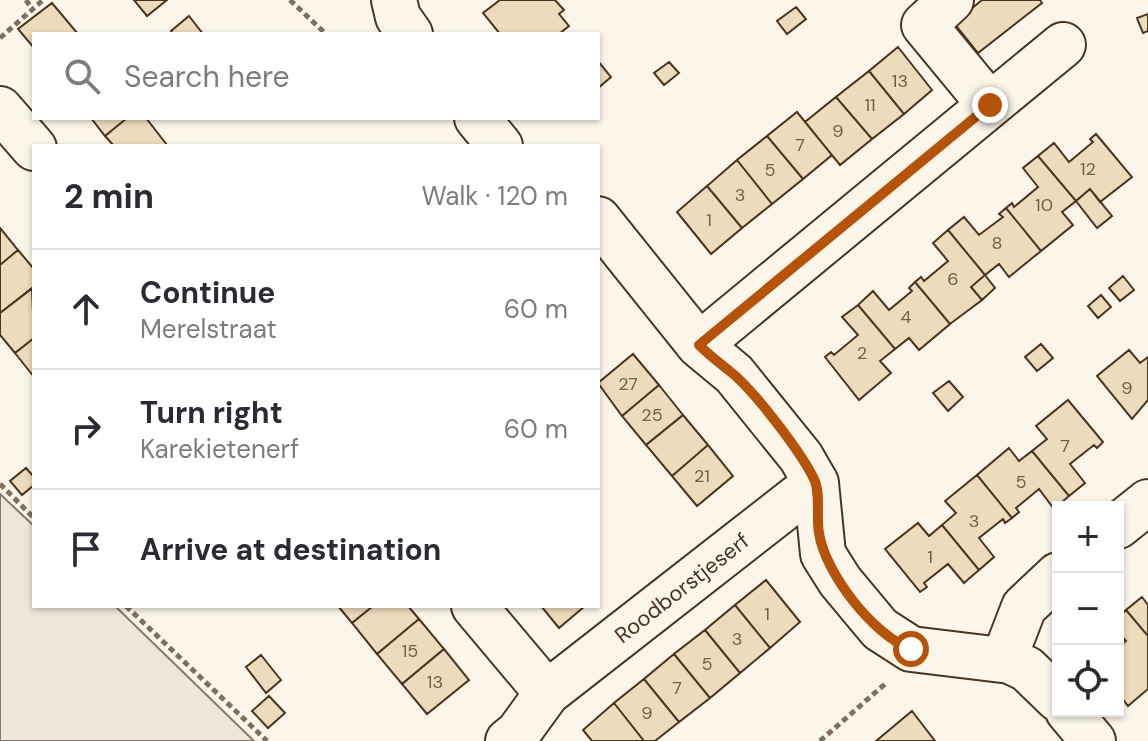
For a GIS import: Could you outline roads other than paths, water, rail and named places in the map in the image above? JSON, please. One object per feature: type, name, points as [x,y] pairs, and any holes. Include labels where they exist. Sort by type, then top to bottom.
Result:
[{"type":"street","points":[[394,0],[398,17],[409,32]]},
{"type":"street","points":[[951,0],[924,25],[990,105]]},
{"type":"street","points":[[699,345],[1063,45]]},
{"type":"street","points":[[0,109],[32,146]]},
{"type":"street","points":[[479,120],[498,144]]},
{"type":"street","points":[[600,221],[699,345],[734,374],[801,457],[816,483],[819,531],[827,562],[880,629],[911,649],[1004,659],[1027,669],[1052,693]]},
{"type":"street","name":"Roodborstjeserf","points":[[517,738],[547,693],[816,483]]},
{"type":"street","points":[[1124,521],[1148,502]]},
{"type":"street","points":[[1004,659],[1024,607],[1052,581]]},
{"type":"street","points":[[476,608],[547,693]]},
{"type":"street","points":[[1073,717],[1093,741]]}]
